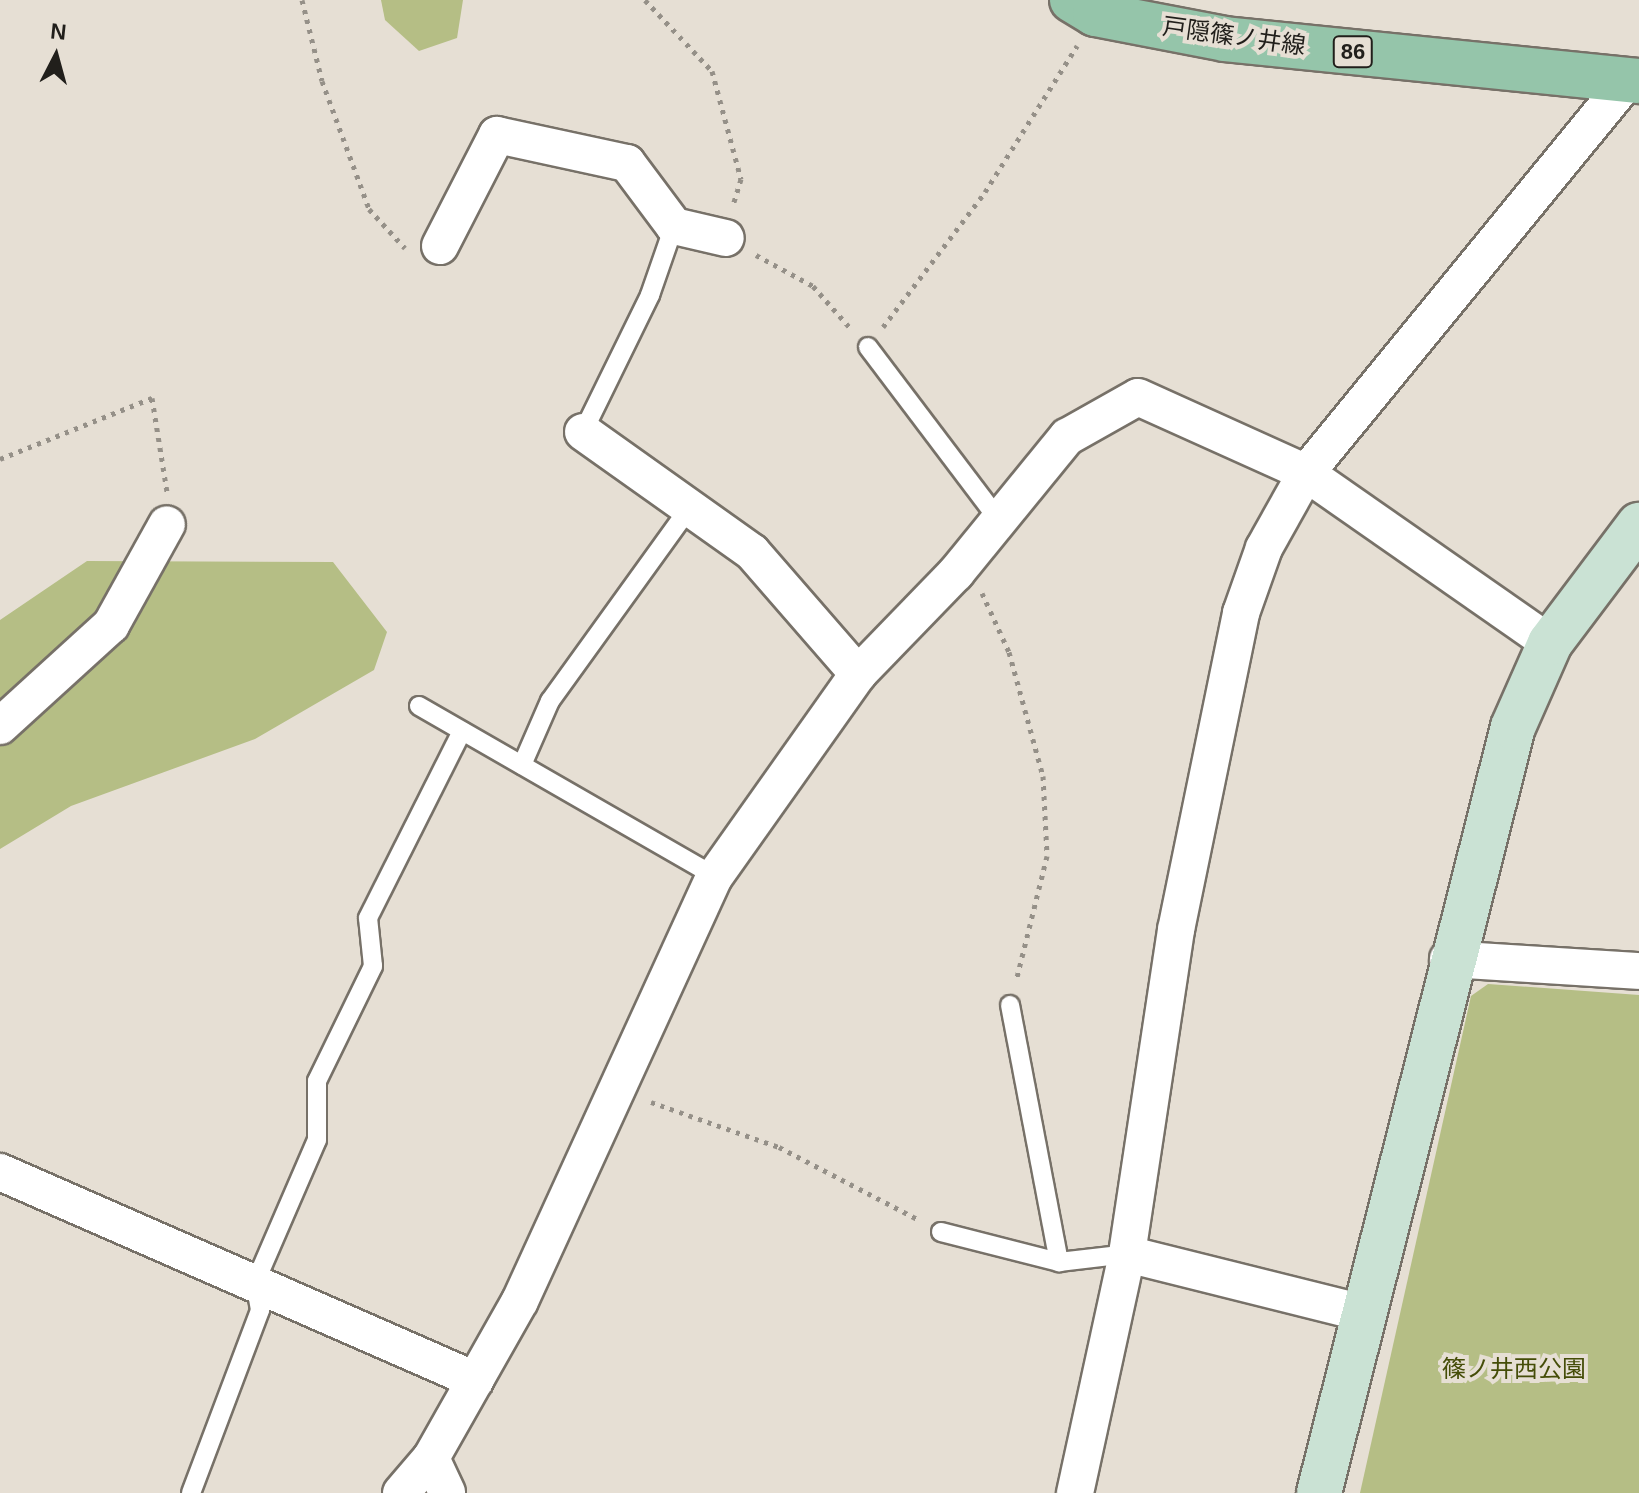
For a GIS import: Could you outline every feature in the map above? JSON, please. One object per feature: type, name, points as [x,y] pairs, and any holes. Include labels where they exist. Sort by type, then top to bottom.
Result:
[{"type":"main road","name":"戸隠篠ノ井線","points":[[1084,7],[1225,39],[1633,81]]},
{"type":"street","points":[[1075,1493],[1127,1254],[1176,930],[1241,613],[1264,548],[1306,473],[1633,81]]},
{"type":"street","points":[[440,246],[497,135],[627,163],[674,226],[726,238]]},
{"type":"street","points":[[401,1493],[431,1458],[475,1380],[619,1091],[715,876],[858,674],[966,560],[1067,437],[1138,397],[1306,473],[1550,643]]},
{"type":"street","points":[[583,432],[752,552],[858,674]]},
{"type":"street","points":[[0,726],[111,625],[167,524]]},
{"type":"street","points":[[1319,1493],[1360,1312],[1448,959],[1479,873],[1513,727],[1550,643],[1639,525]]},
{"type":"street","points":[[1448,959],[1639,971]]},
{"type":"street","points":[[0,1172],[475,1380]]},
{"type":"street","points":[[1127,1254],[1360,1312]]},
{"type":"street","points":[[431,1458],[447,1493]]},
{"type":"lane","points":[[583,432],[650,295],[674,226]]},
{"type":"lane","points":[[868,347],[999,520]]},
{"type":"lane","points":[[522,765],[550,701],[689,508]]},
{"type":"lane","points":[[419,706],[715,876]]},
{"type":"lane","points":[[191,1493],[260,1310],[255,1283],[317,1140],[317,1081],[373,966],[368,918],[462,731]]},
{"type":"lane","points":[[1010,1005],[1059,1262]]},
{"type":"lane","points":[[941,1232],[1059,1262],[1127,1254]]},
{"type":"path","points":[[302,0],[322,81],[369,209],[416,261],[440,246]]},
{"type":"path","points":[[645,0],[712,71],[741,179],[726,238],[813,286],[868,347],[985,192],[1084,7]]},
{"type":"path","points":[[0,459],[152,398],[168,475],[167,524]]},
{"type":"path","points":[[966,560],[1009,652],[1043,776],[1047,856],[1010,1005]]},
{"type":"path","points":[[619,1091],[779,1147],[941,1232]]},
{"type":"green space","points":[[381,0],[463,0],[457,38],[419,51],[385,20]]},
{"type":"green space","points":[[87,561],[333,562],[387,632],[374,670],[255,739],[71,806],[0,849],[0,620]]},
{"type":"green space","name":"篠ノ井西公園","points":[[1488,984],[1639,995],[1639,1493],[1360,1493],[1471,996]]}]
